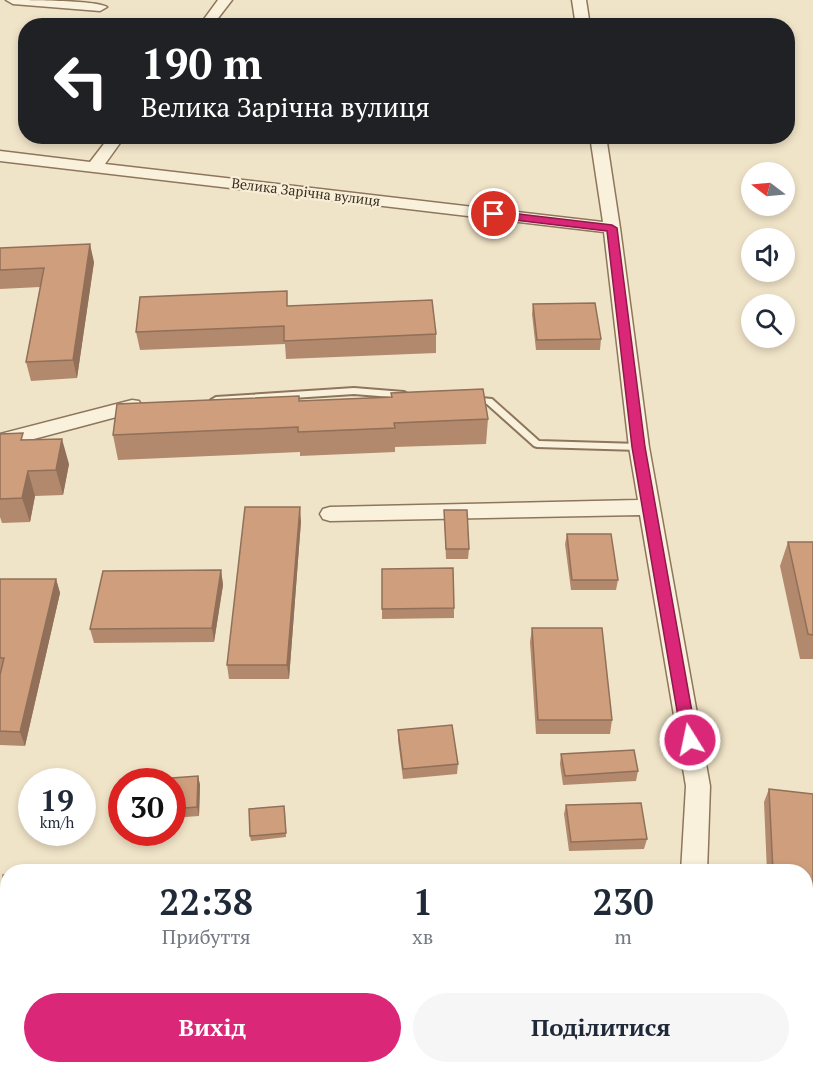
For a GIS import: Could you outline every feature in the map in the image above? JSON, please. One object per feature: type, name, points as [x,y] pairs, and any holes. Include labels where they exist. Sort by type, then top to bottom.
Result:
[{"type":"street","points":[[13,0],[100,7]]},
{"type":"street","points":[[211,18],[225,0]]},
{"type":"street","points":[[579,0],[582,18]]},
{"type":"street","points":[[94,167],[112,144]]},
{"type":"street","points":[[598,144],[612,228],[639,447],[698,786],[694,864]]},
{"type":"street","name":"Велика Зарічна вулиця","points":[[0,156],[612,228]]},
{"type":"street","points":[[0,441],[138,406]]},
{"type":"street","points":[[330,514],[650,507]]},
{"type":"lane","points":[[202,401],[354,391],[410,395]]},
{"type":"lane","points":[[456,399],[489,402],[537,444],[639,447]]},
{"type":"building","points":[[90,244],[73,360],[26,362],[44,268],[0,270],[0,248]]},
{"type":"building","points":[[287,291],[287,306],[432,300],[436,334],[284,341],[284,326],[136,332],[140,297]]},
{"type":"building","points":[[595,303],[601,339],[537,340],[533,304]]},
{"type":"building","points":[[483,389],[488,419],[394,423],[395,428],[298,432],[298,427],[113,435],[117,404],[299,396],[299,401],[392,397],[391,393]]},
{"type":"building","points":[[23,433],[21,440],[62,439],[56,470],[28,471],[22,498],[0,499],[0,434]]},
{"type":"building","points":[[245,507],[300,507],[287,665],[227,665]]},
{"type":"building","points":[[444,510],[467,510],[469,549],[446,549]]},
{"type":"building","points":[[567,534],[611,534],[618,580],[572,580]]},
{"type":"building","points":[[788,542],[813,542],[813,635],[808,634]]},
{"type":"building","points":[[453,568],[454,608],[382,609],[382,569]]},
{"type":"building","points":[[221,570],[212,628],[90,629],[103,571]]},
{"type":"building","points":[[0,579],[56,579],[20,732],[0,731],[0,675],[4,658],[0,658]]},
{"type":"building","points":[[532,628],[602,628],[612,720],[538,720]]},
{"type":"building","points":[[452,725],[458,764],[403,769],[398,730]]},
{"type":"building","points":[[634,750],[638,771],[565,776],[561,754]]},
{"type":"building","points":[[198,776],[197,807],[186,808],[186,777]]},
{"type":"building","points":[[769,789],[813,794],[813,864],[773,864]]},
{"type":"building","points":[[641,803],[647,839],[571,842],[566,805]]},
{"type":"building","points":[[284,806],[286,833],[250,836],[249,809]]},
{"type":"route","points":[[494,214],[612,228],[639,447],[690,740]]}]
